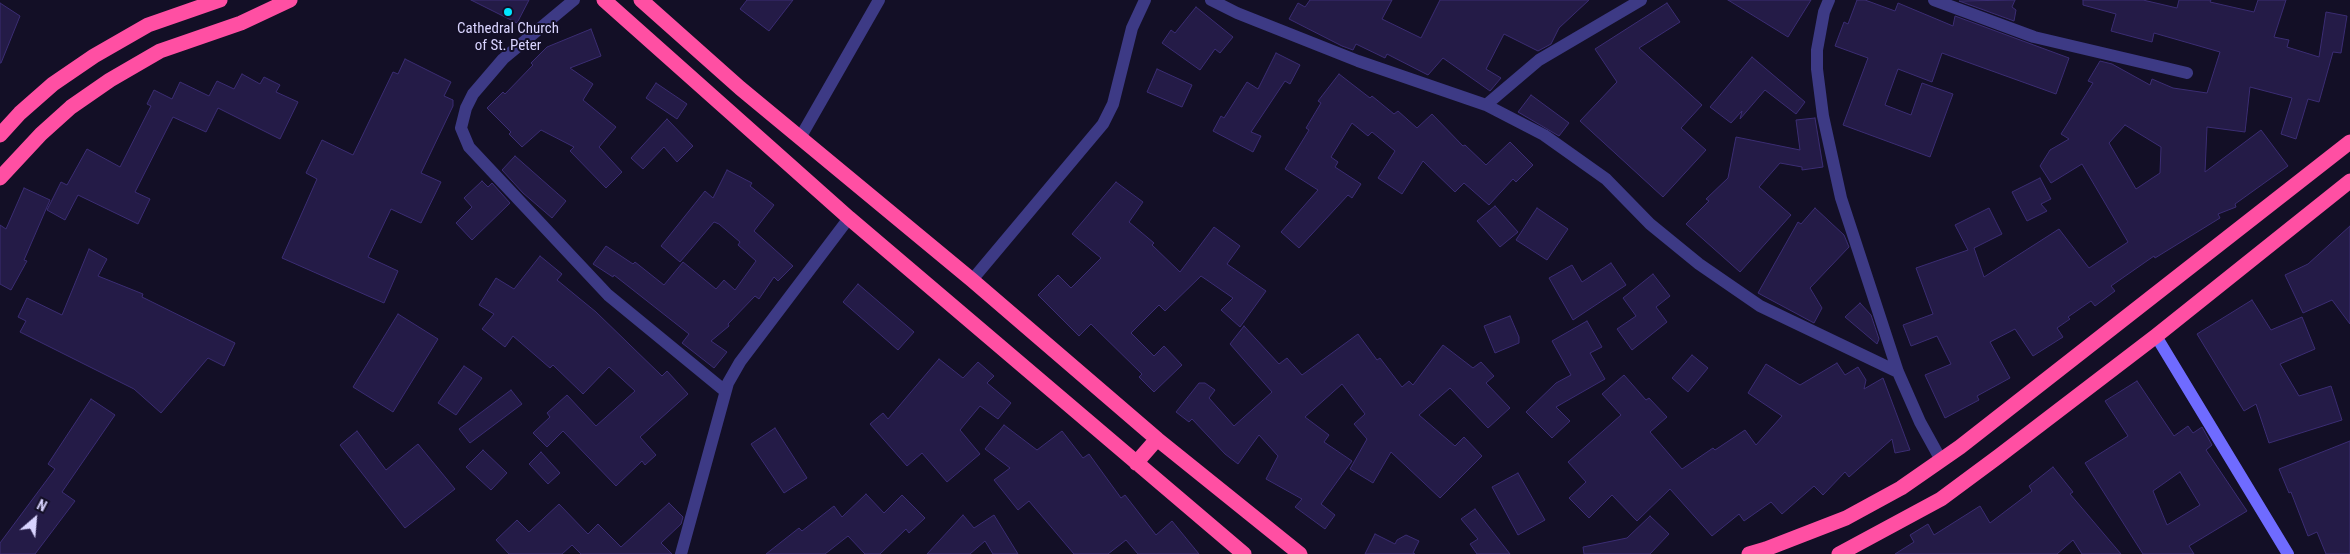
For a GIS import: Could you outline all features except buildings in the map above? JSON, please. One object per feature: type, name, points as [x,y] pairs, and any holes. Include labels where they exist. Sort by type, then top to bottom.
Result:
[{"type":"highway","points":[[0,135],[20,113],[54,84],[94,56],[148,25],[220,0]]},
{"type":"highway","points":[[0,178],[53,123],[71,107],[110,80],[160,51],[242,23],[290,0]]},
{"type":"highway","points":[[604,0],[849,218],[1244,554]]},
{"type":"highway","points":[[641,0],[740,88],[972,280],[1157,439],[1300,554]]},
{"type":"highway","points":[[1748,554],[1766,549],[1846,518],[1901,488],[1941,460],[2350,142]]},
{"type":"highway","points":[[1839,554],[1941,499],[2156,336],[2350,181]]},
{"type":"highway","points":[[1136,463],[1157,439]]},
{"type":"street","points":[[574,0],[502,59],[473,94],[466,108],[461,128],[469,147],[608,295],[725,391]]},
{"type":"street","points":[[800,138],[879,0]]},
{"type":"street","points":[[972,280],[1103,124],[1113,104],[1132,28],[1145,0]]},
{"type":"street","points":[[1211,0],[1238,13],[1358,61],[1486,105],[1544,135],[1606,179],[1650,224],[1692,258],[1760,306],[1898,372]]},
{"type":"street","points":[[1486,105],[1539,60],[1641,0]]},
{"type":"street","points":[[1830,0],[1824,12],[1817,50],[1817,69],[1823,116],[1841,198],[1898,372],[1920,422],[1941,460]]},
{"type":"street","points":[[1934,0],[2034,37],[2188,73]]},
{"type":"street","points":[[681,554],[725,391],[740,362],[849,218]]},
{"type":"street","points":[[2156,336],[2288,554]]},
{"type":"place","name":"Cathedral Church of St. Peter","points":[[508,12]]}]
